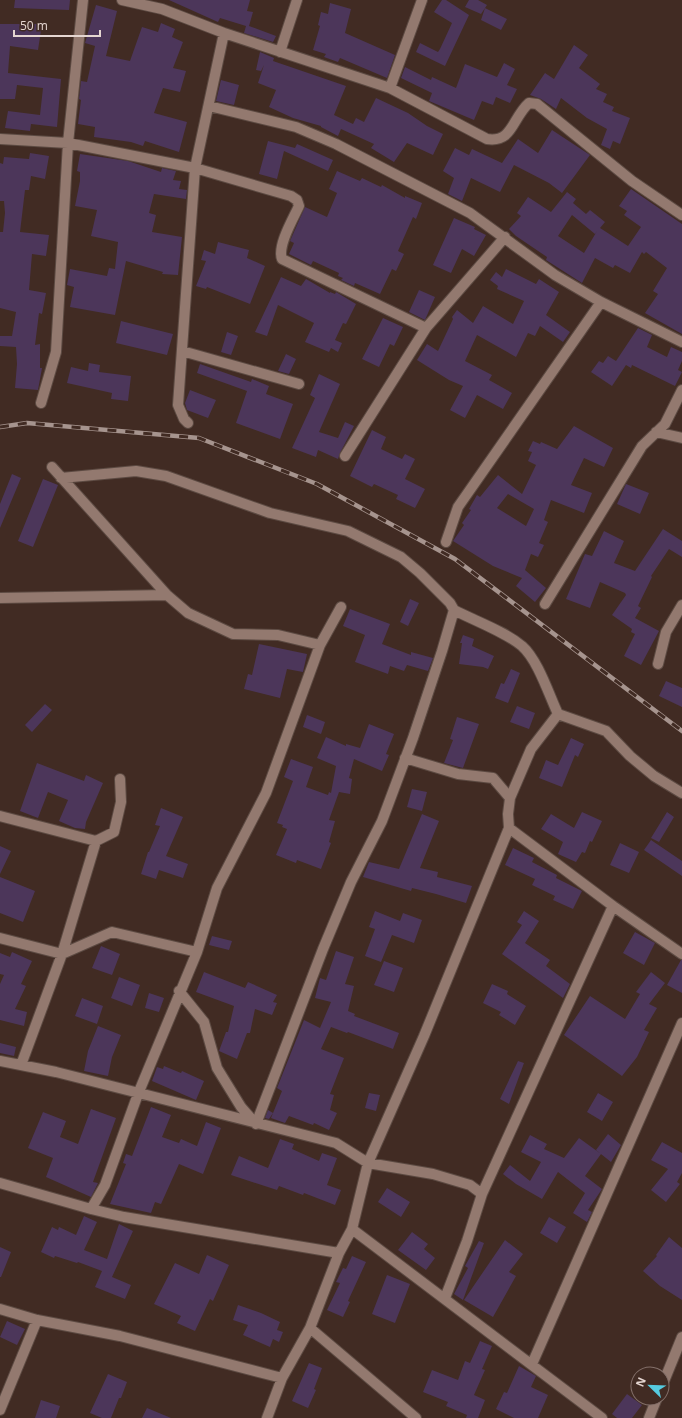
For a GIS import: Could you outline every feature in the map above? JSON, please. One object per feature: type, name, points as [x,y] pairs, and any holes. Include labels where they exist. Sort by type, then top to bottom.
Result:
[{"type":"street","points":[[41,403],[56,352],[68,143],[83,0]]},
{"type":"street","points":[[122,0],[164,5],[224,34],[390,88],[486,139],[496,141],[506,137],[522,109],[529,103],[537,104],[632,181],[682,215]]},
{"type":"street","points":[[280,52],[297,0]]},
{"type":"street","points":[[390,88],[422,0]]},
{"type":"street","points":[[188,423],[184,419],[178,405],[195,168],[224,34]]},
{"type":"street","points":[[208,106],[296,127],[336,144],[470,212],[555,275],[601,302],[682,342]]},
{"type":"street","points":[[0,139],[68,143],[195,168],[291,196],[297,200],[299,206],[282,246],[280,254],[282,259],[426,328]]},
{"type":"street","points":[[345,456],[426,328],[505,237]]},
{"type":"street","points":[[446,542],[458,507],[601,302]]},
{"type":"street","points":[[182,351],[299,384]]},
{"type":"street","points":[[545,604],[642,446],[665,424],[682,390]]},
{"type":"street","points":[[665,424],[671,436]]},
{"type":"street","points":[[656,432],[682,438]]},
{"type":"street","points":[[52,467],[167,595],[188,613],[233,634],[278,636],[320,645]]},
{"type":"street","points":[[61,478],[136,471],[166,476],[270,512],[348,531],[401,557],[440,593],[450,603],[454,610],[512,639],[523,647],[533,662],[558,714],[606,731],[630,756],[654,776],[682,793]]},
{"type":"street","points":[[0,598],[167,595]]},
{"type":"street","points":[[658,664],[666,632],[682,605]]},
{"type":"street","points":[[91,1209],[105,1185],[138,1094],[179,991],[197,952],[217,888],[266,793],[320,645],[341,607]]},
{"type":"street","points":[[256,1124],[323,949],[351,882],[382,821],[442,651],[454,610]]},
{"type":"street","points":[[267,1418],[282,1378],[310,1328],[339,1253],[352,1229],[368,1163],[424,1036],[509,828],[508,814],[510,798],[531,749],[558,714]]},
{"type":"street","points":[[405,758],[458,774],[493,778],[510,798]]},
{"type":"street","points":[[0,816],[96,841],[114,832],[121,802],[120,779]]},
{"type":"street","points":[[509,828],[613,906],[682,954]]},
{"type":"street","points":[[22,1065],[62,954],[96,841]]},
{"type":"street","points":[[445,1298],[467,1240],[482,1194],[613,906]]},
{"type":"street","points":[[0,938],[62,954],[112,932],[197,952]]},
{"type":"street","points":[[179,991],[204,1022],[217,1068],[241,1107],[256,1124]]},
{"type":"street","points":[[532,1364],[682,1023]]},
{"type":"street","points":[[0,1061],[22,1065],[336,1143],[368,1163],[433,1174],[470,1185],[482,1194]]},
{"type":"street","points":[[0,1183],[124,1217],[339,1253]]},
{"type":"street","points":[[352,1229],[602,1418]]},
{"type":"street","points":[[0,1309],[37,1320],[120,1336],[282,1378]]},
{"type":"street","points":[[0,1410],[37,1320]]},
{"type":"street","points":[[310,1328],[416,1418]]},
{"type":"street","points":[[670,1366],[682,1337]]},
{"type":"street","points":[[649,1418],[654,1406]]},
{"type":"building","points":[[15,0],[70,0],[69,10],[14,8]]},
{"type":"building","points":[[169,0],[250,0],[247,11],[253,12],[249,26],[276,36],[273,42],[244,33],[246,26],[220,18],[218,22]]},
{"type":"building","points":[[442,0],[446,0],[469,15],[445,66],[416,52],[420,43],[438,52],[440,49],[452,23],[434,12]]},
{"type":"building","points":[[469,0],[478,0],[487,5],[481,14],[465,7]]},
{"type":"building","points":[[330,3],[351,9],[345,33],[395,55],[387,78],[340,58],[338,62],[324,57],[326,54],[313,50],[320,26],[318,25],[321,12],[328,14]]},
{"type":"building","points":[[96,5],[117,11],[106,56],[130,61],[142,27],[158,32],[161,23],[175,29],[172,37],[183,42],[173,68],[186,71],[180,92],[163,88],[154,113],[187,122],[179,152],[145,141],[143,146],[131,142],[94,137],[95,127],[78,124],[81,100],[79,99],[81,81],[87,82],[95,46],[85,43]]},
{"type":"building","points":[[485,8],[507,19],[501,30],[481,20]]},
{"type":"building","points":[[0,24],[42,24],[38,50],[10,46],[8,73],[61,79],[57,127],[31,124],[30,131],[5,128],[8,111],[40,115],[43,88],[17,85],[15,99],[0,99]]},
{"type":"building","points":[[574,45],[588,55],[579,68],[600,84],[596,89],[607,94],[603,102],[614,107],[612,111],[630,118],[620,144],[613,141],[610,149],[601,145],[607,129],[587,118],[561,98],[556,109],[541,99],[530,95],[545,73],[554,79]]},
{"type":"building","points":[[260,52],[274,58],[273,61],[346,86],[334,115],[353,124],[356,118],[364,122],[376,98],[408,113],[427,126],[443,134],[433,155],[407,143],[394,162],[371,148],[374,144],[341,129],[338,136],[321,126],[293,118],[269,107],[276,90],[258,83],[264,65],[261,71],[256,70]]},
{"type":"building","points":[[504,63],[515,69],[507,85],[517,89],[510,103],[496,97],[493,105],[482,101],[474,120],[429,101],[432,93],[401,78],[405,67],[431,80],[432,77],[456,88],[465,64],[497,77]]},
{"type":"building","points":[[221,80],[239,85],[234,105],[216,101]]},
{"type":"building","points":[[552,130],[590,155],[562,193],[549,183],[514,165],[500,192],[471,178],[462,201],[448,194],[454,178],[443,171],[455,148],[469,155],[472,149],[502,163],[518,139],[538,153]]},
{"type":"building","points":[[268,141],[295,148],[297,144],[333,160],[328,171],[284,151],[277,179],[259,174]]},
{"type":"building","points":[[30,153],[49,156],[45,179],[31,176],[29,190],[25,190],[20,232],[49,235],[46,256],[32,254],[29,290],[46,293],[42,314],[39,313],[35,345],[40,344],[40,368],[42,368],[38,390],[15,388],[17,364],[16,347],[0,346],[0,336],[12,336],[16,312],[0,308],[0,232],[3,232],[5,213],[4,201],[0,201],[0,163],[3,164],[4,157],[29,159]]},
{"type":"building","points":[[80,154],[128,161],[161,172],[162,168],[176,171],[173,180],[181,181],[179,189],[187,190],[186,199],[154,194],[149,213],[156,215],[152,232],[182,237],[178,275],[162,274],[163,272],[126,261],[115,315],[70,307],[74,287],[67,285],[70,269],[107,276],[109,268],[115,269],[118,242],[91,236],[97,210],[75,206],[80,181],[80,172],[77,171]]},
{"type":"building","points":[[337,171],[360,181],[362,178],[381,187],[382,185],[405,198],[405,196],[422,203],[416,219],[413,217],[398,251],[404,254],[396,271],[392,269],[380,294],[355,283],[354,286],[341,280],[343,278],[338,276],[339,273],[313,261],[311,265],[289,254],[294,243],[290,241],[305,207],[327,217],[337,193],[329,189]]},
{"type":"building","points":[[631,189],[682,224],[682,334],[645,313],[658,294],[653,291],[667,268],[646,252],[644,254],[642,252],[630,273],[615,265],[613,268],[595,258],[582,283],[546,260],[547,257],[516,236],[509,229],[521,216],[517,213],[528,197],[551,212],[567,192],[576,199],[573,203],[586,214],[590,210],[605,222],[600,228],[628,246],[641,227],[624,215],[627,211],[619,206]],"holes":[[[572,215],[595,234],[597,231],[584,253],[558,236]]]},
{"type":"building","points":[[454,218],[475,227],[474,229],[486,235],[474,256],[462,249],[451,273],[433,265]]},
{"type":"building","points":[[218,242],[249,250],[247,258],[265,266],[250,304],[207,287],[206,289],[196,286],[206,261],[201,260],[204,250],[215,254]]},
{"type":"building","points":[[506,269],[536,284],[539,279],[559,292],[546,315],[570,332],[563,342],[540,326],[535,336],[528,333],[516,357],[477,335],[465,361],[492,375],[489,380],[512,393],[503,409],[477,395],[465,418],[450,410],[463,386],[449,380],[417,360],[427,344],[438,351],[453,319],[452,317],[457,310],[473,323],[483,306],[513,324],[524,301],[497,289],[498,286],[490,280],[496,272],[502,277]]},
{"type":"building","points":[[281,277],[301,286],[306,279],[330,293],[335,294],[336,292],[356,304],[346,324],[343,323],[335,340],[342,343],[338,352],[331,348],[329,352],[305,342],[314,323],[278,305],[267,336],[255,332]]},
{"type":"building","points":[[419,290],[435,297],[425,320],[409,312]]},
{"type":"building","points":[[383,318],[403,327],[394,346],[390,344],[379,367],[362,359]]},
{"type":"building","points":[[121,321],[173,334],[167,355],[116,343]]},
{"type":"building","points":[[638,328],[652,335],[647,347],[667,357],[671,347],[682,352],[682,361],[678,370],[682,372],[675,386],[632,365],[631,368],[626,365],[612,386],[591,372],[599,361],[603,363],[608,356],[616,361]]},
{"type":"building","points":[[227,332],[238,336],[231,355],[221,352]]},
{"type":"building","points":[[286,354],[296,359],[289,374],[278,371]]},
{"type":"building","points":[[89,363],[100,365],[99,372],[131,376],[128,401],[111,399],[112,393],[67,383],[71,367],[88,371]]},
{"type":"building","points":[[200,364],[251,382],[252,379],[269,386],[266,394],[293,404],[280,439],[236,423],[247,391],[197,373]]},
{"type":"building","points":[[319,374],[340,384],[319,432],[338,438],[345,422],[354,426],[338,459],[318,450],[316,457],[292,448],[315,398],[310,395]]},
{"type":"building","points":[[190,390],[216,400],[208,418],[187,410],[185,403]]},
{"type":"building","points":[[574,426],[613,448],[604,467],[584,458],[571,485],[592,493],[584,513],[551,500],[544,520],[548,522],[539,543],[544,545],[538,557],[531,554],[525,570],[546,588],[535,602],[516,586],[522,578],[493,566],[453,541],[464,525],[462,523],[471,510],[469,509],[477,495],[480,497],[498,475],[522,494],[536,465],[528,461],[532,452],[528,451],[533,441],[540,444],[541,442],[557,449]],"holes":[[[508,494],[534,509],[526,526],[497,508]]]},
{"type":"building","points":[[372,430],[386,437],[381,449],[402,459],[405,454],[415,459],[405,479],[425,489],[415,508],[396,499],[398,495],[374,484],[372,487],[350,476]]},
{"type":"building","points":[[12,474],[21,478],[0,528],[0,504]]},
{"type":"building","points":[[43,479],[58,485],[33,547],[18,541]]},
{"type":"building","points":[[626,484],[649,493],[640,514],[617,504]]},
{"type":"building","points":[[663,529],[682,541],[682,557],[669,549],[651,576],[652,577],[638,606],[641,608],[635,618],[659,631],[641,665],[624,656],[635,634],[631,632],[632,629],[612,615],[626,595],[625,593],[600,582],[590,608],[566,599],[585,554],[592,556],[604,531],[624,541],[614,563],[635,571]]},
{"type":"building","points":[[410,599],[419,603],[408,626],[400,622]]},
{"type":"building","points":[[350,609],[390,624],[382,644],[411,655],[411,652],[433,658],[428,671],[407,665],[404,671],[390,666],[388,674],[355,662],[365,635],[343,626]]},
{"type":"building","points":[[463,635],[474,639],[472,646],[494,656],[488,669],[459,664],[462,643],[460,643]]},
{"type":"building","points":[[259,644],[307,654],[303,672],[287,669],[280,698],[244,689],[248,674],[252,675]]},
{"type":"building","points":[[511,669],[520,673],[508,703],[495,698],[501,683],[504,684]]},
{"type":"building","points":[[666,681],[682,688],[682,707],[659,696]]},
{"type":"building","points":[[45,704],[52,710],[32,732],[25,725]]},
{"type":"building","points":[[517,706],[535,713],[529,729],[510,722]]},
{"type":"building","points":[[307,715],[325,722],[321,734],[303,727]]},
{"type":"building","points":[[457,717],[479,724],[463,768],[444,763],[453,740],[450,739]]},
{"type":"building","points":[[369,724],[394,734],[386,754],[389,755],[382,771],[354,759],[349,778],[352,779],[350,794],[339,792],[329,820],[335,821],[329,842],[331,843],[321,869],[297,860],[296,863],[276,855],[287,829],[282,827],[283,825],[277,823],[293,781],[284,777],[291,759],[313,767],[306,787],[328,795],[329,792],[331,793],[336,766],[317,758],[326,737],[346,746],[346,744],[360,748]]},
{"type":"building","points":[[571,738],[584,744],[578,757],[575,755],[562,787],[539,778],[546,760],[558,765]]},
{"type":"building","points":[[37,763],[84,781],[86,775],[103,783],[86,822],[85,829],[75,828],[59,821],[68,800],[48,792],[38,818],[20,811]]},
{"type":"building","points":[[412,789],[427,792],[422,811],[407,807]]},
{"type":"building","points":[[161,808],[183,817],[166,856],[188,864],[183,878],[159,870],[156,879],[141,874],[148,852],[160,826],[155,825]]},
{"type":"building","points":[[582,812],[602,821],[592,842],[590,841],[585,853],[582,852],[576,862],[558,854],[563,842],[541,829],[551,814],[574,828]]},
{"type":"building","points":[[667,812],[674,817],[659,842],[651,838]]},
{"type":"building","points":[[422,814],[439,821],[420,868],[438,872],[437,877],[472,886],[466,903],[412,888],[411,891],[363,877],[369,862],[399,869]]},
{"type":"building","points":[[651,840],[682,861],[682,876],[644,850]]},
{"type":"building","points":[[620,843],[639,852],[629,873],[610,865]]},
{"type":"building","points":[[0,846],[11,851],[0,874]]},
{"type":"building","points":[[513,848],[534,858],[532,862],[557,875],[556,878],[582,891],[573,909],[553,900],[555,896],[532,885],[535,879],[505,865]]},
{"type":"building","points":[[0,877],[35,891],[23,922],[0,913]]},
{"type":"building","points":[[375,911],[400,921],[403,913],[422,920],[414,943],[392,935],[381,962],[365,956],[375,929],[369,927]]},
{"type":"building","points":[[524,911],[539,921],[525,943],[550,960],[546,966],[570,984],[563,998],[502,954],[522,925],[517,922]]},
{"type":"building","points":[[635,932],[655,943],[644,965],[623,953]]},
{"type":"building","points":[[212,936],[232,941],[229,950],[209,945]]},
{"type":"building","points":[[101,946],[120,954],[112,975],[92,968]]},
{"type":"building","points":[[336,951],[354,957],[345,984],[354,986],[348,1011],[355,1014],[354,1016],[399,1033],[393,1049],[331,1027],[321,1049],[344,1058],[330,1094],[334,1095],[330,1110],[337,1113],[329,1130],[314,1123],[313,1125],[289,1116],[285,1123],[271,1118],[282,1091],[277,1088],[304,1020],[320,1028],[331,1002],[315,998],[320,978],[326,980]]},
{"type":"building","points":[[12,952],[32,961],[21,984],[26,986],[15,1009],[27,1012],[24,1026],[0,1020],[0,984],[4,975],[0,974],[0,953],[10,957]]},
{"type":"building","points":[[682,960],[682,993],[667,985]]},
{"type":"building","points":[[384,961],[403,968],[394,992],[374,985]]},
{"type":"building","points":[[204,972],[245,988],[248,982],[277,995],[273,1002],[277,1003],[272,1015],[255,1009],[250,1033],[247,1033],[237,1059],[219,1051],[226,1032],[228,1032],[234,1006],[196,992]]},
{"type":"building","points":[[651,972],[665,983],[649,1004],[657,1008],[644,1030],[649,1032],[637,1057],[622,1076],[564,1035],[590,996],[625,1019],[640,994],[636,992]]},
{"type":"building","points":[[119,977],[140,985],[132,1006],[111,998]]},
{"type":"building","points":[[492,984],[508,991],[507,994],[526,1006],[515,1025],[499,1015],[501,1012],[483,1003]]},
{"type":"building","points":[[149,993],[164,998],[159,1012],[145,1008]]},
{"type":"building","points":[[82,998],[103,1006],[97,1024],[75,1016]]},
{"type":"building","points":[[98,1026],[121,1035],[112,1057],[108,1076],[84,1071],[88,1051]]},
{"type":"building","points":[[0,1043],[16,1047],[14,1056],[0,1053]]},
{"type":"building","points":[[518,1061],[524,1063],[509,1104],[500,1099]]},
{"type":"building","points":[[164,1066],[181,1073],[182,1071],[204,1081],[196,1100],[152,1081],[157,1067],[163,1069]]},
{"type":"building","points":[[369,1093],[380,1095],[376,1111],[365,1108]]},
{"type":"building","points":[[598,1093],[613,1102],[602,1121],[587,1112]]},
{"type":"building","points":[[151,1107],[171,1115],[162,1137],[179,1143],[181,1139],[197,1146],[206,1122],[221,1128],[203,1174],[179,1164],[161,1204],[155,1202],[151,1213],[110,1204],[126,1164],[123,1163],[126,1154],[132,1156]]},
{"type":"building","points":[[91,1109],[116,1118],[93,1182],[98,1183],[91,1197],[46,1177],[53,1158],[28,1148],[43,1112],[66,1121],[60,1137],[78,1144]]},
{"type":"building","points":[[268,1110],[273,1113],[269,1119],[265,1118]]},
{"type":"building","points":[[608,1134],[621,1145],[611,1162],[596,1150]]},
{"type":"building","points":[[530,1135],[547,1144],[544,1149],[564,1158],[579,1138],[601,1154],[585,1176],[602,1189],[588,1210],[592,1212],[587,1222],[573,1213],[585,1193],[558,1172],[542,1199],[516,1184],[503,1174],[510,1165],[530,1181],[541,1162],[521,1152]]},
{"type":"building","points":[[280,1139],[294,1144],[292,1149],[319,1161],[322,1153],[337,1158],[327,1185],[341,1190],[335,1205],[304,1193],[303,1195],[279,1186],[277,1190],[231,1175],[239,1156],[268,1168]]},
{"type":"building","points":[[662,1142],[682,1153],[682,1173],[677,1182],[680,1184],[666,1202],[651,1190],[668,1169],[651,1160]]},
{"type":"building","points":[[387,1188],[410,1202],[401,1217],[378,1202]]},
{"type":"building","points":[[84,1216],[97,1222],[84,1250],[107,1259],[119,1224],[133,1231],[112,1277],[131,1285],[125,1299],[95,1287],[102,1271],[78,1262],[77,1263],[55,1256],[54,1258],[41,1252],[52,1227],[58,1230],[59,1227],[76,1235]]},
{"type":"building","points":[[549,1217],[566,1227],[557,1243],[540,1233]]},
{"type":"building","points":[[412,1232],[428,1244],[424,1249],[435,1258],[426,1270],[398,1250]]},
{"type":"building","points":[[669,1237],[682,1248],[682,1300],[660,1286],[643,1271],[657,1256],[656,1255]]},
{"type":"building","points":[[505,1240],[523,1254],[509,1272],[516,1276],[493,1317],[464,1300]]},
{"type":"building","points":[[479,1241],[484,1243],[463,1300],[454,1294],[468,1268],[465,1266]]},
{"type":"building","points":[[0,1247],[11,1252],[1,1277],[0,1277]]},
{"type":"building","points":[[207,1255],[229,1265],[213,1301],[210,1299],[195,1331],[177,1323],[181,1316],[154,1304],[175,1263],[199,1274]]},
{"type":"building","points":[[352,1256],[366,1262],[348,1301],[350,1302],[343,1317],[327,1310],[340,1283],[336,1282],[343,1268],[346,1269]]},
{"type":"building","points":[[387,1275],[410,1284],[395,1323],[372,1314]]},
{"type":"building","points":[[238,1305],[261,1313],[280,1322],[277,1330],[283,1332],[279,1342],[273,1339],[270,1347],[243,1335],[248,1325],[233,1320]]},
{"type":"building","points":[[7,1321],[25,1329],[17,1345],[0,1337]]},
{"type":"building","points":[[480,1341],[492,1346],[482,1369],[485,1370],[474,1395],[485,1400],[478,1418],[466,1418],[467,1415],[446,1406],[448,1402],[423,1392],[432,1370],[458,1380],[465,1361],[470,1363]]},
{"type":"building","points":[[309,1363],[322,1368],[314,1389],[316,1390],[308,1408],[292,1401]]},
{"type":"building","points":[[519,1366],[536,1376],[531,1387],[548,1395],[538,1418],[514,1418],[496,1409],[504,1392],[507,1393]]},
{"type":"building","points":[[108,1374],[127,1382],[111,1418],[102,1418],[90,1413]]},
{"type":"building","points":[[627,1394],[630,1396],[630,1406],[641,1406],[632,1418],[617,1418],[612,1414]]},
{"type":"building","points":[[41,1400],[60,1406],[56,1418],[35,1418]]},
{"type":"building","points":[[147,1408],[171,1418],[142,1418]]},
{"type":"railway","points":[[0,427],[27,423],[199,438],[317,484],[455,559],[682,731]]}]
